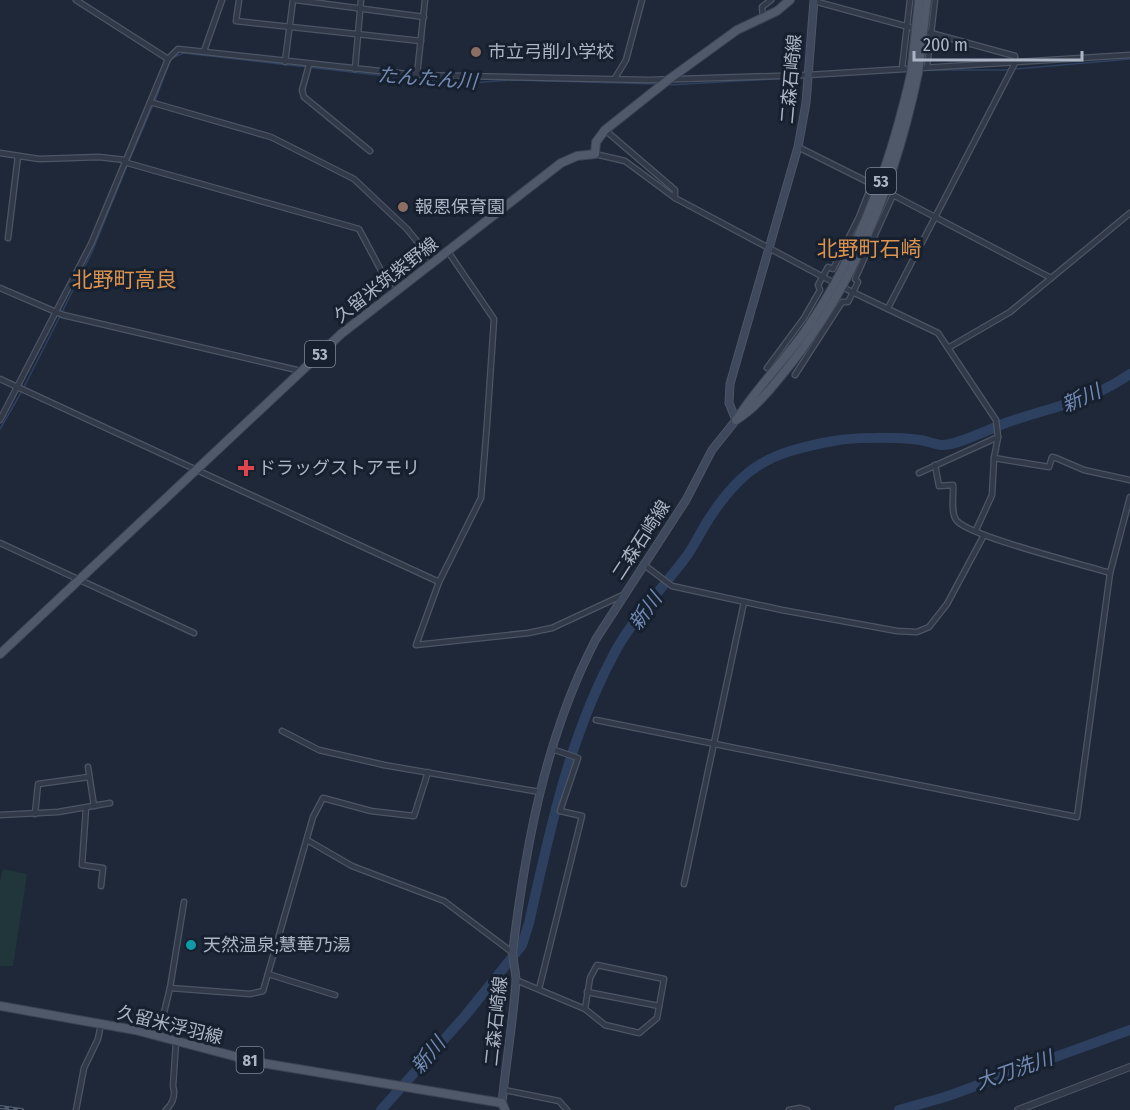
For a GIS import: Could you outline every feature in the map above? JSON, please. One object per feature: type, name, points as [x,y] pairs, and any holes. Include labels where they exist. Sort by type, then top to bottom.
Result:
[{"type":"main road","points":[[595,154],[596,141],[605,130],[659,87],[737,30],[777,11],[790,0]]},
{"type":"main road","name":"53","points":[[914,74],[920,0]]},
{"type":"main road","name":"53","points":[[736,420],[790,353],[838,285],[875,198],[899,123],[914,74],[927,0]]},
{"type":"main road","name":"二森石崎線","points":[[504,1106],[516,980],[513,953],[540,792],[552,749],[590,650],[623,595],[686,500],[712,450],[736,420],[729,403],[730,384],[798,147],[808,75],[814,1]]},
{"type":"main road","name":"久留米筑紫野線","points":[[0,654],[341,334],[561,163],[578,156],[595,154]]},
{"type":"main road","name":"久留米浮羽線","points":[[0,1006],[158,1036],[256,1062],[504,1106]]},
{"type":"street","points":[[76,0],[168,59]]},
{"type":"street","points":[[204,51],[222,0]]},
{"type":"street","points":[[239,0],[236,21],[290,25],[421,41]]},
{"type":"street","points":[[285,62],[295,0],[424,17]]},
{"type":"street","points":[[355,69],[361,0]]},
{"type":"street","points":[[417,75],[425,0]]},
{"type":"street","points":[[615,78],[626,60],[642,0]]},
{"type":"street","points":[[763,17],[762,7],[771,0]]},
{"type":"street","points":[[902,68],[910,0]]},
{"type":"street","points":[[927,67],[935,0]]},
{"type":"street","points":[[814,1],[1015,56],[1015,63],[888,308]]},
{"type":"street","points":[[0,420],[59,314],[91,244],[168,59],[178,49],[417,75],[668,80],[808,75],[1130,55]]},
{"type":"street","points":[[309,65],[302,90],[304,97],[370,151]]},
{"type":"street","points":[[150,102],[271,137],[354,178],[408,229],[433,261]]},
{"type":"street","points":[[605,130],[675,189],[675,198]]},
{"type":"street","points":[[767,368],[804,318],[820,290],[818,285],[828,267],[833,269],[841,255],[872,184],[798,147]]},
{"type":"street","points":[[0,153],[39,159],[99,157],[125,161],[359,229],[393,293]]},
{"type":"street","points":[[595,154],[625,161],[675,198],[838,285],[938,333],[996,420],[998,436],[993,458],[992,495],[976,530]]},
{"type":"street","points":[[8,238],[18,156]]},
{"type":"street","points":[[795,375],[842,302],[848,302],[858,282],[855,279],[893,195],[1051,278]]},
{"type":"street","points":[[948,348],[1010,312],[1130,213]]},
{"type":"street","points":[[447,250],[494,319],[481,498],[439,582],[416,645],[528,633],[552,628],[623,595]]},
{"type":"street","points":[[0,288],[59,314],[301,371]]},
{"type":"street","points":[[0,379],[439,582]]},
{"type":"street","points":[[919,473],[998,436]]},
{"type":"street","points":[[993,458],[1049,467],[1052,458],[1056,458],[1084,470],[1130,480]]},
{"type":"street","points":[[935,465],[939,486],[953,485],[956,519],[984,535],[1110,573]]},
{"type":"street","points":[[596,720],[715,746],[1077,817],[1110,573],[1130,497]]},
{"type":"street","points":[[643,564],[672,586],[897,631],[923,631],[947,604],[984,535]]},
{"type":"street","points":[[0,543],[194,633]]},
{"type":"street","points":[[684,884],[744,602]]},
{"type":"street","points":[[282,731],[320,750],[540,792]]},
{"type":"street","points":[[539,989],[582,816],[560,811],[578,758],[552,749]]},
{"type":"street","points":[[87,767],[94,806]]},
{"type":"street","points":[[170,988],[250,994],[263,991],[313,817],[323,798],[371,812],[414,816],[428,772]]},
{"type":"street","points":[[35,814],[38,784],[89,777]]},
{"type":"street","points":[[0,815],[35,814],[110,803]]},
{"type":"street","points":[[86,808],[82,865],[103,868],[101,886]]},
{"type":"street","points":[[307,840],[352,866],[444,901],[513,953]]},
{"type":"street","points":[[158,1036],[170,988],[184,902]]},
{"type":"street","points":[[516,980],[585,1009],[604,1025],[639,1032],[657,1018],[664,979],[597,965],[590,978],[585,1009]]},
{"type":"street","points":[[268,974],[335,994]]},
{"type":"street","points":[[587,992],[659,1006]]},
{"type":"street","points":[[76,1110],[84,1068],[98,1039],[101,1024]]},
{"type":"street","points":[[166,1110],[172,1103],[175,1093],[173,1086],[176,1042]]},
{"type":"street","points":[[1018,1110],[1130,1067]]},
{"type":"street","points":[[504,1090],[559,1101],[567,1110]]},
{"type":"street","points":[[789,1110],[800,1108],[807,1110]]},
{"type":"green space","points":[[3,869],[27,874],[13,966],[0,966],[0,882]]},
{"type":"waterway","name":"たんたん川","points":[[155,101],[171,58],[184,53],[457,84],[511,80],[658,84]]},
{"type":"waterway","name":"たんたん川","points":[[932,70],[1004,70],[1130,59]]},
{"type":"waterway","name":"たんたん川","points":[[668,85],[792,78]]},
{"type":"waterway","name":"たんたん川","points":[[129,161],[153,105]]},
{"type":"waterway","name":"たんたん川","points":[[62,312],[92,252],[127,166]]},
{"type":"waterway","name":"たんたん川","points":[[24,387],[60,316]]},
{"type":"waterway","name":"新川","points":[[381,1110],[465,1016],[522,945],[563,784],[585,717],[599,684],[631,627],[686,557],[732,487],[759,465],[791,451],[833,441],[864,438],[911,439],[939,445],[948,444],[1020,418],[1068,404],[1099,392],[1130,374]]},
{"type":"waterway","name":"たんたん川","points":[[0,429],[22,391]]},
{"type":"waterway","name":"大刀洗川","points":[[899,1110],[945,1097],[1130,1030]]},
{"type":"railway","points":[[0,1107],[22,1110]]},
{"type":"place","name":"市立弓削小学校","points":[[476,52]]},
{"type":"place","name":"報恩保育園","points":[[403,207]]},
{"type":"place","name":"ドラッグストアモリ","points":[[246,468]]},
{"type":"place","name":"天然温泉;慧華乃湯","points":[[191,945]]},
{"type":"district","name":"北野町石崎","points":[[869,249]]},
{"type":"district","name":"北野町高良","points":[[124,280]]}]
